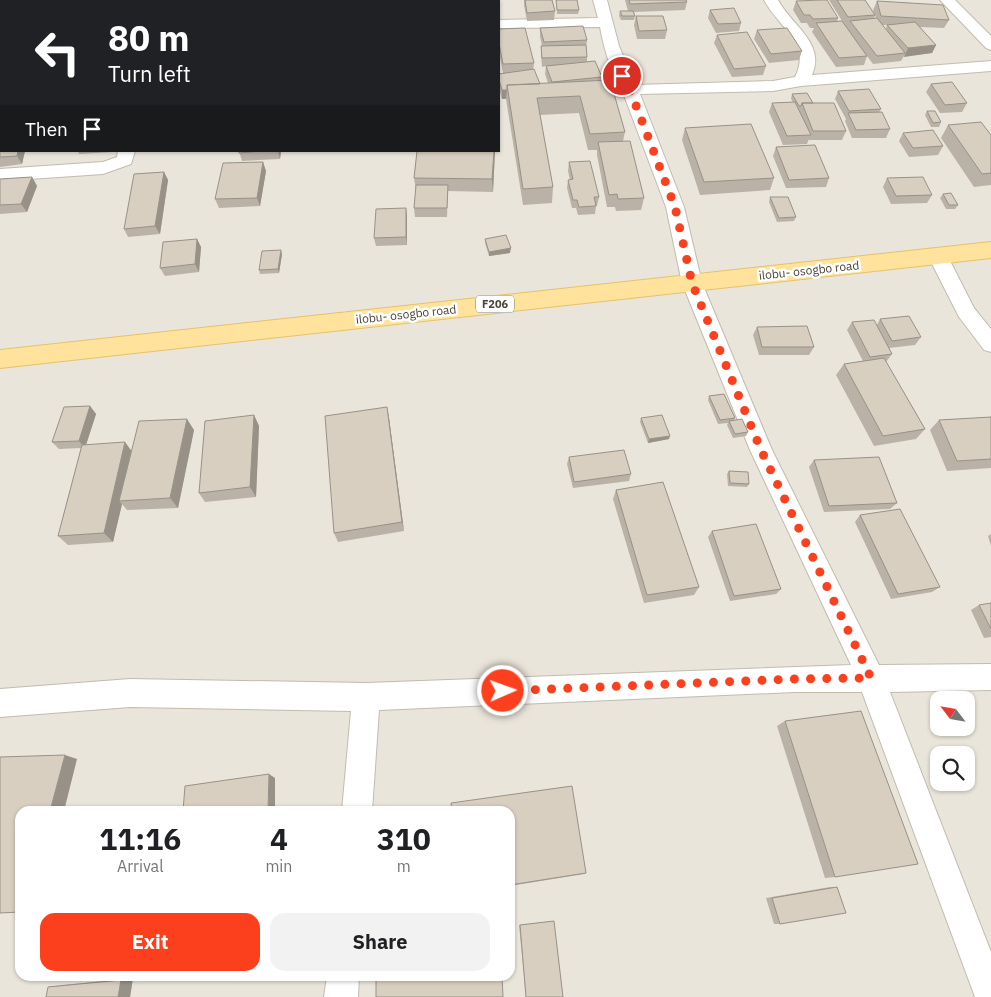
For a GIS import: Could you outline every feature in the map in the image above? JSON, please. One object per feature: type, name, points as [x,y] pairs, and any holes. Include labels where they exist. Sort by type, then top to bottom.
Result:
[{"type":"main road","name":"ilobu- osogbo road","points":[[0,359],[991,250]]},
{"type":"street","points":[[600,0],[607,22],[611,46],[675,207],[692,283],[761,450],[871,678],[991,995]]},
{"type":"street","points":[[771,0],[777,12],[808,52],[807,72],[801,81]]},
{"type":"street","points":[[947,0],[991,45]]},
{"type":"street","points":[[500,24],[607,22]]},
{"type":"street","points":[[630,90],[682,87],[773,86],[801,81],[991,66]]},
{"type":"street","points":[[0,175],[103,168],[125,160],[127,152]]},
{"type":"street","points":[[938,256],[966,312],[991,344]]},
{"type":"street","points":[[0,703],[130,694],[366,697],[795,679],[991,677]]},
{"type":"street","points":[[357,806],[366,697]]},
{"type":"street","points":[[341,997],[343,981]]},
{"type":"shaded area","points":[[500,0],[991,0],[991,997],[0,997],[0,152],[500,152]]},
{"type":"building","points":[[525,0],[552,0],[555,11],[527,13]]},
{"type":"building","points":[[556,0],[577,0],[579,10],[557,10]]},
{"type":"building","points":[[629,0],[686,0],[687,2],[630,4]]},
{"type":"building","points":[[827,0],[838,18],[813,19],[810,15],[804,15],[796,1]]},
{"type":"building","points":[[837,0],[865,0],[875,15],[848,17]]},
{"type":"building","points":[[877,1],[943,5],[949,20],[881,16]]},
{"type":"building","points":[[734,8],[741,23],[718,24],[710,10]]},
{"type":"building","points":[[620,11],[633,11],[635,16],[622,16]]},
{"type":"building","points":[[636,16],[663,16],[667,30],[639,31]]},
{"type":"building","points":[[877,18],[905,53],[877,56],[850,21]]},
{"type":"building","points":[[842,21],[867,56],[839,58],[816,23]]},
{"type":"building","points":[[915,22],[936,45],[908,48],[887,25]]},
{"type":"building","points":[[583,26],[587,40],[544,42],[540,28]]},
{"type":"building","points":[[525,28],[534,63],[503,64],[500,48],[500,29]]},
{"type":"building","points":[[787,28],[802,51],[771,54],[757,30]]},
{"type":"building","points":[[747,32],[766,66],[734,69],[717,35]]},
{"type":"building","points":[[586,45],[587,57],[542,58],[541,46]]},
{"type":"building","points":[[595,61],[602,77],[552,82],[546,66]]},
{"type":"building","points":[[534,69],[540,84],[507,85],[507,90],[502,90],[500,74]]},
{"type":"building","points":[[610,80],[625,132],[590,134],[580,96],[537,98],[553,187],[523,189],[507,85]]},
{"type":"building","points":[[952,82],[967,103],[945,105],[931,84]]},
{"type":"building","points":[[869,89],[881,109],[849,111],[838,91]]},
{"type":"building","points":[[807,93],[813,103],[802,103],[799,106],[792,94]]},
{"type":"building","points":[[795,102],[811,135],[787,136],[772,103]]},
{"type":"building","points":[[802,103],[834,103],[846,131],[813,131]]},
{"type":"building","points":[[927,111],[935,111],[941,122],[933,123]]},
{"type":"building","points":[[882,112],[890,129],[856,130],[848,113]]},
{"type":"building","points":[[981,122],[991,135],[991,173],[982,174],[948,125]]},
{"type":"building","points":[[751,124],[774,178],[704,182],[685,128]]},
{"type":"building","points":[[933,130],[943,146],[913,148],[903,133]]},
{"type":"building","points":[[630,141],[644,198],[618,199],[617,194],[609,195],[598,142]]},
{"type":"building","points":[[815,145],[829,178],[789,180],[776,147]]},
{"type":"building","points":[[0,152],[18,152],[17,156],[0,157]]},
{"type":"building","points":[[417,152],[494,152],[492,179],[414,178]]},
{"type":"building","points":[[590,161],[599,197],[594,197],[596,206],[579,207],[577,200],[573,200],[568,180],[573,179],[569,162]]},
{"type":"building","points":[[263,162],[257,198],[215,199],[223,163]]},
{"type":"building","points":[[164,172],[155,226],[124,229],[134,174]]},
{"type":"building","points":[[32,177],[21,204],[0,205],[0,179]]},
{"type":"building","points":[[923,177],[932,195],[896,196],[887,178]]},
{"type":"building","points":[[416,185],[448,185],[447,208],[414,208]]},
{"type":"building","points":[[951,193],[958,205],[949,205],[943,194]]},
{"type":"building","points":[[770,197],[788,197],[796,217],[779,218]]},
{"type":"building","points":[[406,208],[406,237],[374,238],[376,209]]},
{"type":"building","points":[[506,235],[511,248],[489,252],[485,239]]},
{"type":"building","points":[[197,239],[195,264],[160,268],[163,242]]},
{"type":"building","points":[[281,250],[278,269],[259,270],[262,251]]},
{"type":"building","points":[[909,316],[921,337],[892,341],[880,319]]},
{"type":"building","points":[[874,320],[892,354],[870,357],[852,322]]},
{"type":"building","points":[[807,326],[814,347],[762,347],[757,327]]},
{"type":"building","points":[[884,358],[925,429],[883,436],[844,364]]},
{"type":"building","points":[[724,394],[735,418],[720,420],[709,396]]},
{"type":"building","points":[[90,406],[79,441],[52,442],[64,407]]},
{"type":"building","points":[[387,407],[402,522],[334,533],[325,416]]},
{"type":"building","points":[[254,415],[250,487],[199,493],[205,421]]},
{"type":"building","points":[[662,415],[670,436],[649,439],[641,418]]},
{"type":"building","points":[[991,417],[991,459],[957,461],[939,420]]},
{"type":"building","points":[[187,419],[170,498],[119,501],[139,421]]},
{"type":"building","points":[[742,419],[748,432],[735,434],[729,421]]},
{"type":"building","points":[[125,442],[104,533],[58,536],[82,445]]},
{"type":"building","points":[[624,450],[631,474],[574,482],[569,457]]},
{"type":"building","points":[[879,457],[897,503],[829,506],[814,460]]},
{"type":"building","points":[[729,471],[748,472],[749,484],[730,483]]},
{"type":"building","points":[[663,482],[699,587],[647,595],[616,490]]},
{"type":"building","points":[[900,509],[940,587],[898,594],[860,515]]},
{"type":"building","points":[[756,524],[781,589],[734,596],[712,531]]},
{"type":"building","points":[[991,603],[991,629],[979,605]]},
{"type":"building","points":[[861,711],[918,864],[835,877],[785,721]]},
{"type":"building","points":[[65,755],[51,806],[15,806],[15,912],[0,913],[0,757]]},
{"type":"building","points":[[269,774],[268,806],[183,806],[185,786]]},
{"type":"building","points":[[572,786],[586,873],[515,884],[515,806],[451,806],[451,803]]},
{"type":"building","points":[[837,887],[846,913],[780,924],[772,898]]},
{"type":"building","points":[[554,921],[563,997],[526,997],[520,925]]},
{"type":"building","points":[[121,981],[118,997],[46,997],[48,987]]},
{"type":"building","points":[[376,981],[502,981],[503,997],[376,997]]},
{"type":"route","points":[[503,691],[795,679],[871,678],[761,450],[692,283],[675,207],[630,90],[622,76]]}]
